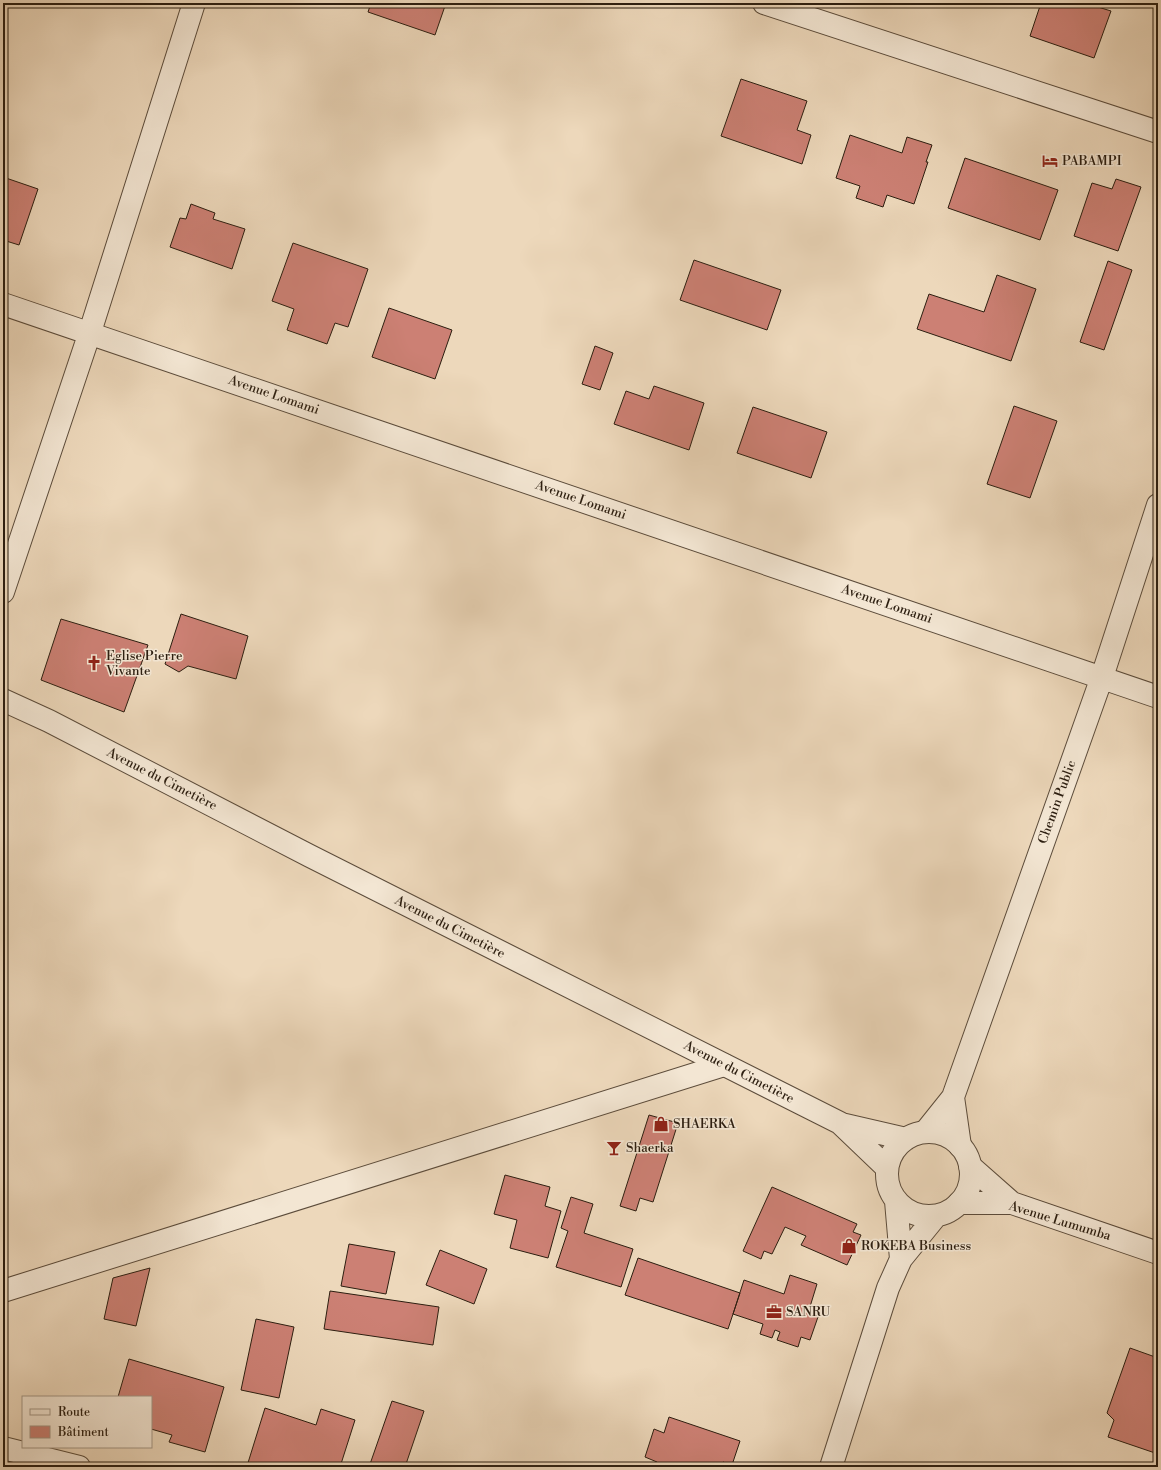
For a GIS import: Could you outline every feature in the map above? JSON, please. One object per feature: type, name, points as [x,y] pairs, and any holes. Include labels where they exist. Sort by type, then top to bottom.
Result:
[{"type":"street","points":[[3,592],[90,332],[194,3]]},
{"type":"street","points":[[764,3],[1158,132]]},
{"type":"street","name":"Avenue Lomami","points":[[3,304],[90,332],[1158,697]]},
{"type":"street","name":"Chemin Public","points":[[953,1097],[1102,677],[1158,505]]},
{"type":"street","name":"Avenue du Cimetière","points":[[3,700],[49,721],[317,859],[840,1123],[886,1168]]},
{"type":"street","points":[[3,1291],[724,1065]]},
{"type":"street","points":[[840,1123],[915,1136],[944,1135],[960,1146],[967,1155],[970,1166],[971,1176],[969,1186],[959,1204],[948,1212],[936,1216],[921,1216],[907,1211],[896,1201],[887,1185],[886,1168],[890,1156],[896,1147],[915,1136],[953,1097]]},
{"type":"street","points":[[953,1097],[960,1146]]},
{"type":"street","points":[[970,1166],[1012,1204]]},
{"type":"street","points":[[896,1201],[900,1259]]},
{"type":"street","name":"Avenue Lumumba","points":[[959,1204],[1012,1204],[1158,1253]]},
{"type":"street","points":[[831,1467],[888,1288],[900,1259],[936,1216]]},
{"type":"street","points":[[3,1448],[79,1467]]},
{"type":"building","points":[[371,3],[446,3],[435,35],[368,12]]},
{"type":"building","points":[[1041,3],[1085,3],[1111,11],[1094,58],[1030,36]]},
{"type":"building","points":[[741,79],[807,101],[797,130],[811,135],[802,164],[721,136]]},
{"type":"building","points":[[850,135],[902,153],[907,137],[932,145],[914,204],[887,195],[883,207],[856,198],[860,186],[836,178]]},
{"type":"building","points":[[965,158],[1058,190],[1040,240],[948,208]]},
{"type":"building","points":[[3,177],[38,189],[19,245],[3,240]]},
{"type":"building","points":[[1116,179],[1141,187],[1118,251],[1074,236],[1092,183],[1112,189]]},
{"type":"building","points":[[191,204],[215,213],[213,219],[245,229],[232,269],[170,247],[180,218],[186,219]]},
{"type":"building","points":[[293,243],[368,269],[348,327],[335,323],[327,344],[287,330],[294,309],[272,301]]},
{"type":"building","points":[[694,260],[781,290],[767,330],[680,300]]},
{"type":"building","points":[[1108,261],[1132,270],[1104,350],[1080,342]]},
{"type":"building","points":[[997,275],[1036,289],[1011,361],[917,329],[929,294],[984,312]]},
{"type":"building","points":[[389,308],[452,330],[435,379],[372,357]]},
{"type":"building","points":[[595,346],[613,353],[600,390],[582,384]]},
{"type":"building","points":[[654,386],[704,403],[689,450],[614,424],[626,391],[649,399]]},
{"type":"building","points":[[1014,406],[1057,421],[1030,498],[987,484]]},
{"type":"building","points":[[753,407],[827,432],[811,478],[737,453]]},
{"type":"building","points":[[181,614],[248,636],[236,679],[188,666],[179,672],[165,664]]},
{"type":"building","name":"Eglise Pierre Vivante","points":[[61,619],[148,645],[124,712],[41,680]]},
{"type":"building","points":[[649,1115],[678,1123],[653,1202],[640,1198],[636,1211],[620,1206]]},
{"type":"building","points":[[505,1175],[550,1187],[545,1206],[561,1211],[548,1258],[510,1248],[517,1220],[494,1214]]},
{"type":"building","points":[[772,1187],[857,1224],[853,1232],[861,1235],[847,1265],[801,1245],[806,1236],[785,1227],[772,1254],[764,1251],[761,1259],[743,1251]]},
{"type":"building","points":[[571,1197],[593,1204],[584,1233],[633,1249],[621,1287],[556,1267],[568,1231],[561,1228]]},
{"type":"building","points":[[349,1244],[395,1252],[386,1294],[341,1286]]},
{"type":"building","points":[[440,1250],[487,1269],[474,1304],[426,1285]]},
{"type":"building","points":[[638,1258],[740,1293],[728,1329],[625,1295]]},
{"type":"building","points":[[150,1268],[136,1326],[104,1319],[113,1278]]},
{"type":"building","name":"SANRU","points":[[790,1275],[817,1284],[809,1310],[819,1314],[810,1340],[801,1337],[798,1347],[777,1340],[780,1332],[775,1330],[772,1338],[760,1334],[763,1324],[733,1314],[744,1280],[784,1294]]},
{"type":"building","points":[[330,1291],[439,1307],[433,1345],[324,1329]]},
{"type":"building","points":[[256,1319],[294,1327],[279,1398],[241,1390]]},
{"type":"building","points":[[1130,1348],[1158,1358],[1158,1454],[1108,1437],[1114,1420],[1107,1413]]},
{"type":"building","points":[[129,1359],[224,1387],[205,1452],[169,1442],[172,1435],[152,1429],[152,1396],[118,1396]]},
{"type":"building","points":[[392,1401],[424,1411],[405,1467],[369,1467]]},
{"type":"building","points":[[265,1408],[316,1425],[321,1409],[355,1420],[340,1467],[247,1466]]},
{"type":"building","points":[[669,1417],[740,1441],[732,1465],[723,1462],[721,1467],[655,1467],[657,1462],[645,1457],[654,1429],[664,1433]]},
{"type":"place","name":"PABAMPI","points":[[1050,161]]},
{"type":"place","name":"Eglise Pierre Vivante","points":[[94,663]]},
{"type":"place","name":"SHAERKA","points":[[661,1124]]},
{"type":"place","name":"Shaerka","points":[[614,1148]]},
{"type":"place","name":"ROKEBA Business","points":[[849,1246]]},
{"type":"place","name":"SANRU","points":[[774,1312]]}]
